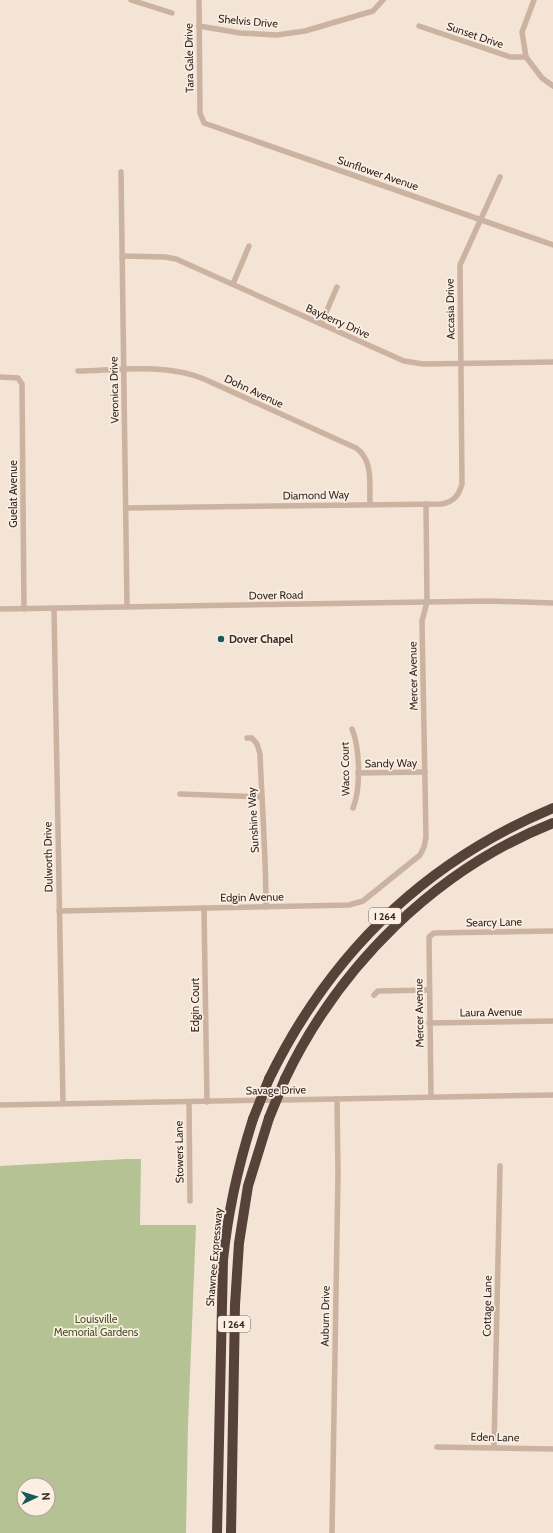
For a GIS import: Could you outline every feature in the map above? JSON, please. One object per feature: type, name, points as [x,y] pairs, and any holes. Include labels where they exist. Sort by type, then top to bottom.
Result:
[{"type":"highway","name":"Shawnee Expressway","points":[[216,1533],[223,1260],[236,1174],[253,1119],[269,1080],[292,1036],[316,996],[344,960],[382,919],[430,878],[455,860],[493,837],[553,808]]},
{"type":"highway","name":"I 264","points":[[231,1533],[235,1305],[239,1243],[248,1186],[269,1118],[285,1079],[316,1022],[342,985],[394,927],[440,888],[475,864],[506,845],[553,823]]},
{"type":"street","points":[[131,0],[172,13]]},
{"type":"street","name":"Tara Gale Drive","points":[[199,0],[200,115]]},
{"type":"street","name":"Shelvis Drive","points":[[199,26],[240,33],[276,35],[305,31],[373,11],[383,0]]},
{"type":"street","points":[[534,0],[522,32],[526,57],[542,78],[553,86]]},
{"type":"street","name":"Sunset Drive","points":[[420,26],[510,57],[526,57]]},
{"type":"street","name":"Sunflower Avenue","points":[[200,115],[202,120],[208,125],[553,245]]},
{"type":"street","name":"Veronica Drive","points":[[121,172],[127,607]]},
{"type":"street","name":"Accasia Drive","points":[[462,449],[460,265],[500,177]]},
{"type":"street","points":[[233,284],[249,246]]},
{"type":"street","name":"Bayberry Drive","points":[[122,256],[165,257],[176,259],[404,361],[423,364],[553,362]]},
{"type":"street","points":[[321,324],[338,287]]},
{"type":"street","name":"Dohn Avenue","points":[[78,371],[172,370],[196,376],[356,448],[364,455],[368,465],[370,504]]},
{"type":"street","name":"Guelat Avenue","points":[[0,377],[20,379],[22,384],[24,609]]},
{"type":"street","name":"Diamond Way","points":[[126,508],[447,503],[458,495],[462,484],[462,449]]},
{"type":"street","name":"Mercer Avenue","points":[[424,849],[426,837],[422,621],[427,602],[426,504]]},
{"type":"street","name":"Dover Road","points":[[0,609],[490,601],[553,603]]},
{"type":"street","name":"Dulworth Drive","points":[[54,609],[63,1104]]},
{"type":"street","name":"Waco Court","points":[[352,729],[357,742],[358,773],[357,796],[353,808]]},
{"type":"street","name":"Sunshine Way","points":[[247,738],[252,738],[259,748],[266,854],[266,907]]},
{"type":"street","name":"Sandy Way","points":[[358,773],[425,772]]},
{"type":"street","points":[[180,794],[262,797]]},
{"type":"street","name":"Edgin Avenue","points":[[59,910],[349,905],[357,903],[413,861],[424,849]]},
{"type":"street","name":"Edgin Court","points":[[204,908],[207,1102]]},
{"type":"street","name":"Searcy Lane","points":[[436,933],[553,931]]},
{"type":"street","name":"Mercer Avenue","points":[[431,1097],[428,940],[432,934],[436,933]]},
{"type":"street","points":[[374,995],[378,991],[429,990]]},
{"type":"street","name":"Laura Avenue","points":[[429,1023],[553,1021]]},
{"type":"street","name":"Savage Drive","points":[[0,1105],[553,1095]]},
{"type":"street","name":"Auburn Drive","points":[[332,1533],[338,1174],[337,1099]]},
{"type":"street","name":"Stowers Lane","points":[[189,1102],[190,1201]]},
{"type":"street","name":"Cottage Lane","points":[[494,1447],[500,1166]]},
{"type":"street","name":"Eden Lane","points":[[437,1447],[553,1448]]},
{"type":"green space","name":"Louisville Memorial Gardens","points":[[141,1159],[140,1225],[196,1225],[188,1425],[186,1533],[0,1533],[0,1166]]},
{"type":"place","name":"Dover Chapel","points":[[221,639]]}]
